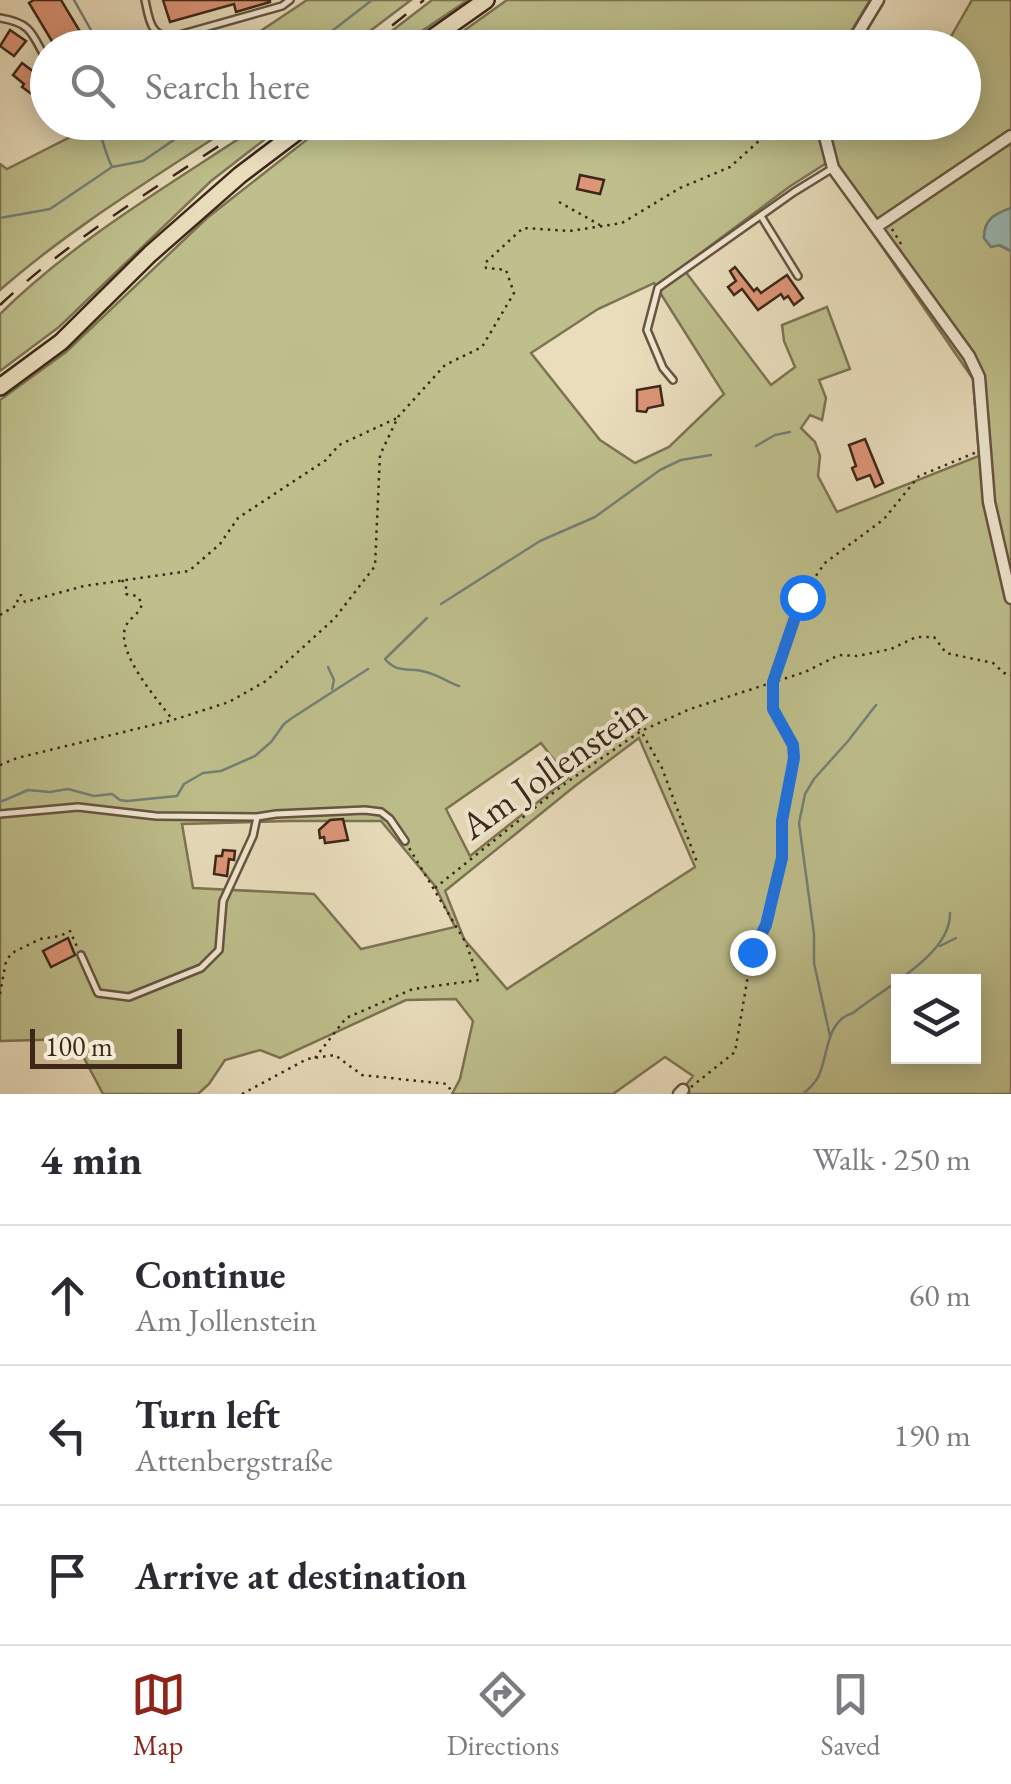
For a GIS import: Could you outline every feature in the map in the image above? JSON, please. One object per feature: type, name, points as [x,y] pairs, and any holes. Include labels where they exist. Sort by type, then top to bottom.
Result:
[{"type":"main road","points":[[444,30],[486,0]]},
{"type":"main road","points":[[0,388],[60,342],[150,254],[286,140]]},
{"type":"street","points":[[860,30],[878,0]]},
{"type":"street","points":[[876,227],[1011,136]]},
{"type":"street","points":[[826,140],[833,168],[969,356],[979,377],[989,502],[1011,598]]},
{"type":"lane","points":[[146,0],[154,30]]},
{"type":"lane","points":[[194,30],[282,6],[290,0]]},
{"type":"lane","points":[[0,18],[18,20],[30,32]]},
{"type":"lane","points":[[673,380],[647,330],[658,288],[833,168]]},
{"type":"lane","points":[[761,216],[798,276]]},
{"type":"lane","name":"Am Jollenstein","points":[[0,814],[78,807],[156,816],[257,817],[365,810],[380,812],[390,819],[405,841]]},
{"type":"lane","points":[[81,955],[98,993],[129,997],[201,968],[219,950],[223,901],[253,836],[257,817]]},
{"type":"path","points":[[0,765],[173,720],[229,702],[266,681],[335,618],[375,566],[380,455],[398,417],[446,365],[482,348],[514,294],[506,270],[486,268],[485,263],[523,228],[570,231],[622,223],[680,188],[730,167],[760,140]]},
{"type":"path","points":[[558,202],[601,226]]},
{"type":"path","points":[[0,615],[46,594],[190,571],[220,544],[238,518],[326,460],[339,445],[398,417]]},
{"type":"path","points":[[681,1093],[735,1052],[752,952],[766,925],[778,873],[782,821],[794,758],[793,745],[773,709],[773,682],[802,597],[825,563],[884,519],[919,476],[984,450]]},
{"type":"path","points":[[121,579],[126,594],[137,596],[142,602],[139,613],[124,631],[125,648],[140,676],[173,720]]},
{"type":"path","points":[[17,605],[20,595],[26,602]]},
{"type":"path","name":"Am Jollenstein","points":[[405,841],[435,888],[564,785],[642,731],[690,708],[806,672],[839,655],[857,656],[891,649],[916,636],[934,637],[946,653],[993,663],[1011,675]]},
{"type":"path","points":[[616,708],[642,731],[662,768],[698,865]]},
{"type":"path","points":[[315,1058],[346,1018],[413,988],[479,980],[466,943],[435,888]]},
{"type":"path","points":[[0,994],[6,961],[18,949],[70,931],[81,955]]},
{"type":"path","points":[[242,1094],[307,1060],[336,1055],[362,1075],[447,1084],[453,1094]]},
{"type":"green space","points":[[307,0],[411,0],[371,30],[262,30]]},
{"type":"green space","points":[[432,0],[468,0],[423,30],[393,30]]},
{"type":"green space","points":[[507,0],[870,0],[852,30],[465,30]]},
{"type":"green space","points":[[972,0],[1011,0],[1011,208],[992,218],[984,238],[1011,251],[1011,1094],[679,1094],[693,1076],[665,1057],[613,1094],[452,1094],[460,1079],[473,1021],[456,999],[406,1000],[280,1058],[260,1050],[225,1060],[198,1094],[103,1094],[74,1039],[0,1041],[0,400],[66,352],[207,218],[306,140],[981,140],[981,30],[955,30]],"holes":[[[825,164],[973,379],[979,456],[837,512],[818,476],[820,456],[815,442],[801,428],[810,415],[822,420],[826,398],[819,380],[850,369],[827,307],[782,325],[795,367],[771,385],[682,267]],[[654,283],[724,394],[669,447],[635,463],[600,440],[531,353],[598,309]],[[639,738],[695,867],[507,989],[464,939],[445,891]],[[541,743],[568,778],[470,856],[446,809]],[[381,821],[435,886],[455,927],[361,949],[314,894],[193,888],[182,824]]]},
{"type":"green space","points":[[64,140],[211,140],[86,223],[0,290],[0,164],[7,169]]},
{"type":"green space","points":[[237,140],[264,140],[211,181],[59,327],[0,371],[0,314],[61,260]]},
{"type":"water","points":[[1011,208],[1011,251],[1000,245],[991,247],[984,238],[988,222]]},
{"type":"building","points":[[61,0],[79,30],[45,30],[29,3]]},
{"type":"building","points":[[163,0],[270,2],[236,12],[234,4],[170,22]]},
{"type":"building","points":[[10,30],[26,41],[14,56],[0,46]]},
{"type":"building","points":[[22,63],[30,69],[30,93],[22,87],[24,84],[13,75]]},
{"type":"building","points":[[580,175],[604,180],[600,194],[577,189]]},
{"type":"building","points":[[735,267],[754,291],[757,288],[761,293],[787,275],[803,298],[794,305],[781,294],[758,310],[742,289],[734,295],[728,287],[736,281],[730,271]]},
{"type":"building","points":[[660,386],[663,405],[637,411],[637,390]]},
{"type":"building","points":[[865,439],[883,483],[875,487],[870,475],[857,480],[852,468],[856,466],[849,445]]},
{"type":"building","points":[[343,819],[348,840],[325,843],[319,830],[330,820]]},
{"type":"building","points":[[223,850],[235,851],[234,860],[229,859],[227,876],[214,874],[216,856],[222,856]]},
{"type":"building","points":[[68,938],[75,955],[51,967],[43,951]]},
{"type":"waterway","points":[[74,0],[91,30]]},
{"type":"waterway","points":[[333,30],[372,0]]},
{"type":"waterway","points":[[102,140],[112,167]]},
{"type":"waterway","points":[[0,218],[50,209],[112,167],[143,161],[174,140]]},
{"type":"waterway","points":[[756,446],[790,432]]},
{"type":"waterway","points":[[441,604],[540,541],[595,517],[660,470],[681,460],[711,455]]},
{"type":"waterway","points":[[427,618],[385,659],[394,667],[430,673],[459,686]]},
{"type":"waterway","points":[[328,667],[334,680],[332,689]]},
{"type":"waterway","points":[[0,802],[28,790],[68,789],[94,796],[112,794],[127,801],[177,796],[184,784],[203,773],[221,771],[255,756],[284,724],[368,669]]},
{"type":"waterway","points":[[830,1036],[814,963],[814,934],[799,823],[805,794],[814,779],[876,705]]},
{"type":"waterway","points":[[803,1094],[819,1075],[838,1023],[927,957],[947,928],[950,913]]},
{"type":"waterway","points":[[940,946],[956,938]]},
{"type":"railway","points":[[386,30],[424,0]]},
{"type":"railway","points":[[0,305],[91,231],[228,140]]},
{"type":"route","points":[[752,952],[766,925],[782,858],[782,821],[794,758],[788,733],[773,709],[773,682],[802,597]]}]
